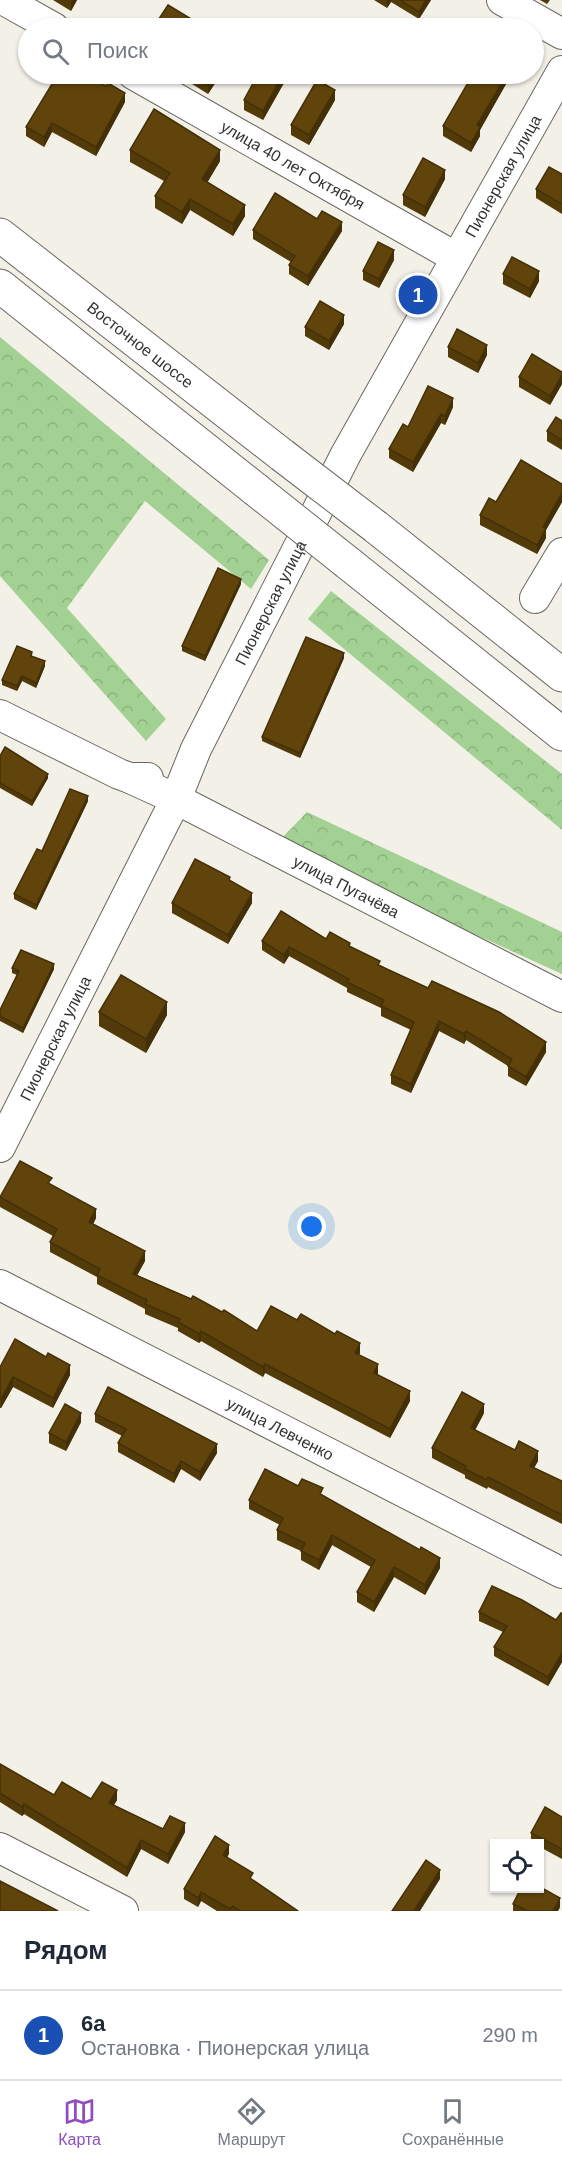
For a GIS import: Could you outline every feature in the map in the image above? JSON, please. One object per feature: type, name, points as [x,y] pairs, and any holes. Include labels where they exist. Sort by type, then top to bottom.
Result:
[{"type":"highway","name":"Восточное шоссе","points":[[0,235],[376,527],[562,675]]},
{"type":"highway","points":[[0,286],[562,734]]},
{"type":"street","points":[[4,0],[36,18]]},
{"type":"street","points":[[502,0],[534,18]]},
{"type":"street","points":[[544,24],[562,34]]},
{"type":"street","name":"Пионерская улица","points":[[0,1147],[176,799],[196,749],[346,454],[455,257],[562,71]]},
{"type":"street","name":"улица 40 лет Октября","points":[[151,84],[455,257]]},
{"type":"street","points":[[535,598],[562,553]]},
{"type":"street","name":"улица Пугачёва","points":[[0,715],[176,799],[562,997]]},
{"type":"street","points":[[130,778],[156,776],[174,768],[196,749]]},
{"type":"street","name":"улица Левченко","points":[[0,1285],[562,1573]]},
{"type":"street","points":[[0,1848],[123,1911]]},
{"type":"green space","points":[[0,337],[269,560],[251,589],[145,501],[67,608],[166,719],[146,741],[0,576]]},
{"type":"green space","points":[[331,591],[562,774],[562,830],[308,619]]},
{"type":"green space","points":[[307,812],[562,932],[562,974],[276,844]]},
{"type":"building","points":[[400,0],[426,0],[419,12]]},
{"type":"building","points":[[168,5],[189,18],[160,18]]},
{"type":"building","points":[[52,84],[102,84],[106,86],[110,84],[125,93],[96,147],[52,123],[44,137],[26,127]]},
{"type":"building","points":[[253,84],[278,84],[263,111],[244,100]]},
{"type":"building","points":[[315,84],[324,84],[335,90],[309,135],[291,125]]},
{"type":"building","points":[[467,84],[501,84],[477,125],[480,127],[471,143],[443,126]]},
{"type":"building","points":[[154,109],[220,150],[202,179],[245,205],[233,224],[190,199],[182,212],[155,196],[170,173],[130,150]]},
{"type":"building","points":[[423,158],[445,170],[425,207],[403,195]]},
{"type":"building","points":[[549,167],[562,174],[562,204],[536,189]]},
{"type":"building","points":[[275,193],[317,219],[322,211],[342,222],[308,276],[289,265],[295,256],[253,230]]},
{"type":"building","points":[[378,242],[394,250],[379,279],[363,271]]},
{"type":"building","points":[[512,257],[539,271],[530,289],[503,274]]},
{"type":"building","points":[[320,301],[344,315],[329,341],[305,327]]},
{"type":"building","points":[[457,329],[487,345],[478,363],[448,347]]},
{"type":"building","points":[[532,354],[562,372],[550,396],[519,377]]},
{"type":"building","points":[[428,386],[453,398],[445,416],[441,414],[413,462],[389,449],[403,424],[408,427]]},
{"type":"building","points":[[556,417],[562,421],[562,440],[547,431]]},
{"type":"building","points":[[521,460],[562,484],[562,493],[543,527],[546,528],[537,545],[480,515],[489,498],[496,502]]},
{"type":"building","points":[[218,568],[241,579],[205,656],[182,646]]},
{"type":"building","points":[[306,637],[344,653],[300,753],[262,737]]},
{"type":"building","points":[[17,646],[32,652],[31,656],[45,661],[36,683],[22,676],[17,686],[2,680]]},
{"type":"building","points":[[5,747],[48,774],[32,801],[0,783],[0,756]]},
{"type":"building","points":[[70,789],[88,796],[36,905],[14,894],[37,849],[42,851]]},
{"type":"building","points":[[195,859],[230,877],[229,880],[252,893],[228,935],[172,903]]},
{"type":"building","points":[[281,911],[326,939],[330,932],[350,943],[349,946],[380,961],[378,965],[428,988],[432,981],[499,1012],[546,1042],[526,1077],[508,1066],[512,1059],[466,1031],[464,1034],[439,1021],[411,1084],[391,1075],[414,1022],[381,1006],[384,1000],[347,982],[349,979],[289,947],[284,955],[262,941]]},
{"type":"building","points":[[21,950],[54,964],[23,1028],[0,1016],[0,1010],[19,971],[12,968]]},
{"type":"building","points":[[121,975],[167,1002],[146,1039],[99,1012]]},
{"type":"building","points":[[20,1161],[52,1178],[48,1183],[96,1209],[89,1222],[145,1251],[133,1274],[191,1299],[193,1296],[222,1312],[224,1310],[257,1331],[271,1306],[297,1320],[301,1314],[335,1334],[337,1331],[360,1343],[355,1353],[378,1364],[374,1373],[410,1391],[390,1429],[265,1364],[263,1367],[201,1331],[199,1334],[178,1322],[180,1319],[145,1304],[147,1300],[97,1275],[100,1269],[50,1242],[57,1229],[0,1197]]},
{"type":"building","points":[[15,1339],[46,1357],[48,1353],[70,1365],[53,1398],[13,1377],[0,1398],[0,1367]]},
{"type":"building","points":[[108,1387],[217,1444],[200,1472],[181,1461],[174,1474],[118,1443],[126,1429],[95,1414]]},
{"type":"building","points":[[462,1392],[484,1404],[471,1428],[515,1450],[519,1441],[538,1451],[530,1466],[562,1481],[562,1515],[488,1477],[487,1480],[465,1469],[466,1466],[432,1448]]},
{"type":"building","points":[[65,1404],[81,1413],[66,1442],[49,1433]]},
{"type":"building","points":[[265,1469],[298,1486],[302,1479],[323,1488],[320,1494],[420,1550],[421,1547],[440,1558],[425,1585],[394,1567],[374,1602],[357,1592],[375,1560],[332,1535],[319,1560],[301,1551],[305,1543],[277,1530],[283,1518],[249,1500]]},
{"type":"building","points":[[492,1586],[556,1620],[562,1613],[562,1653],[548,1677],[494,1647],[507,1626],[479,1612]]},
{"type":"building","points":[[0,1764],[54,1795],[62,1782],[91,1799],[102,1782],[117,1790],[109,1803],[163,1829],[170,1816],[185,1823],[168,1854],[141,1840],[127,1868],[24,1804],[22,1807],[0,1793]]},
{"type":"building","points":[[545,1807],[562,1817],[562,1849],[544,1839],[531,1833]]},
{"type":"building","points":[[215,1836],[229,1845],[223,1855],[253,1873],[250,1878],[298,1911],[240,1911],[233,1906],[230,1909],[201,1892],[198,1898],[184,1889]]},
{"type":"building","points":[[426,1860],[440,1870],[414,1911],[392,1911]]},
{"type":"building","points":[[0,1881],[58,1911],[0,1911]]},
{"type":"building","points":[[544,1889],[560,1898],[553,1911],[528,1911],[513,1904],[518,1893],[544,1893]]},
{"type":"place","name":"6а","points":[[418,295]]}]
